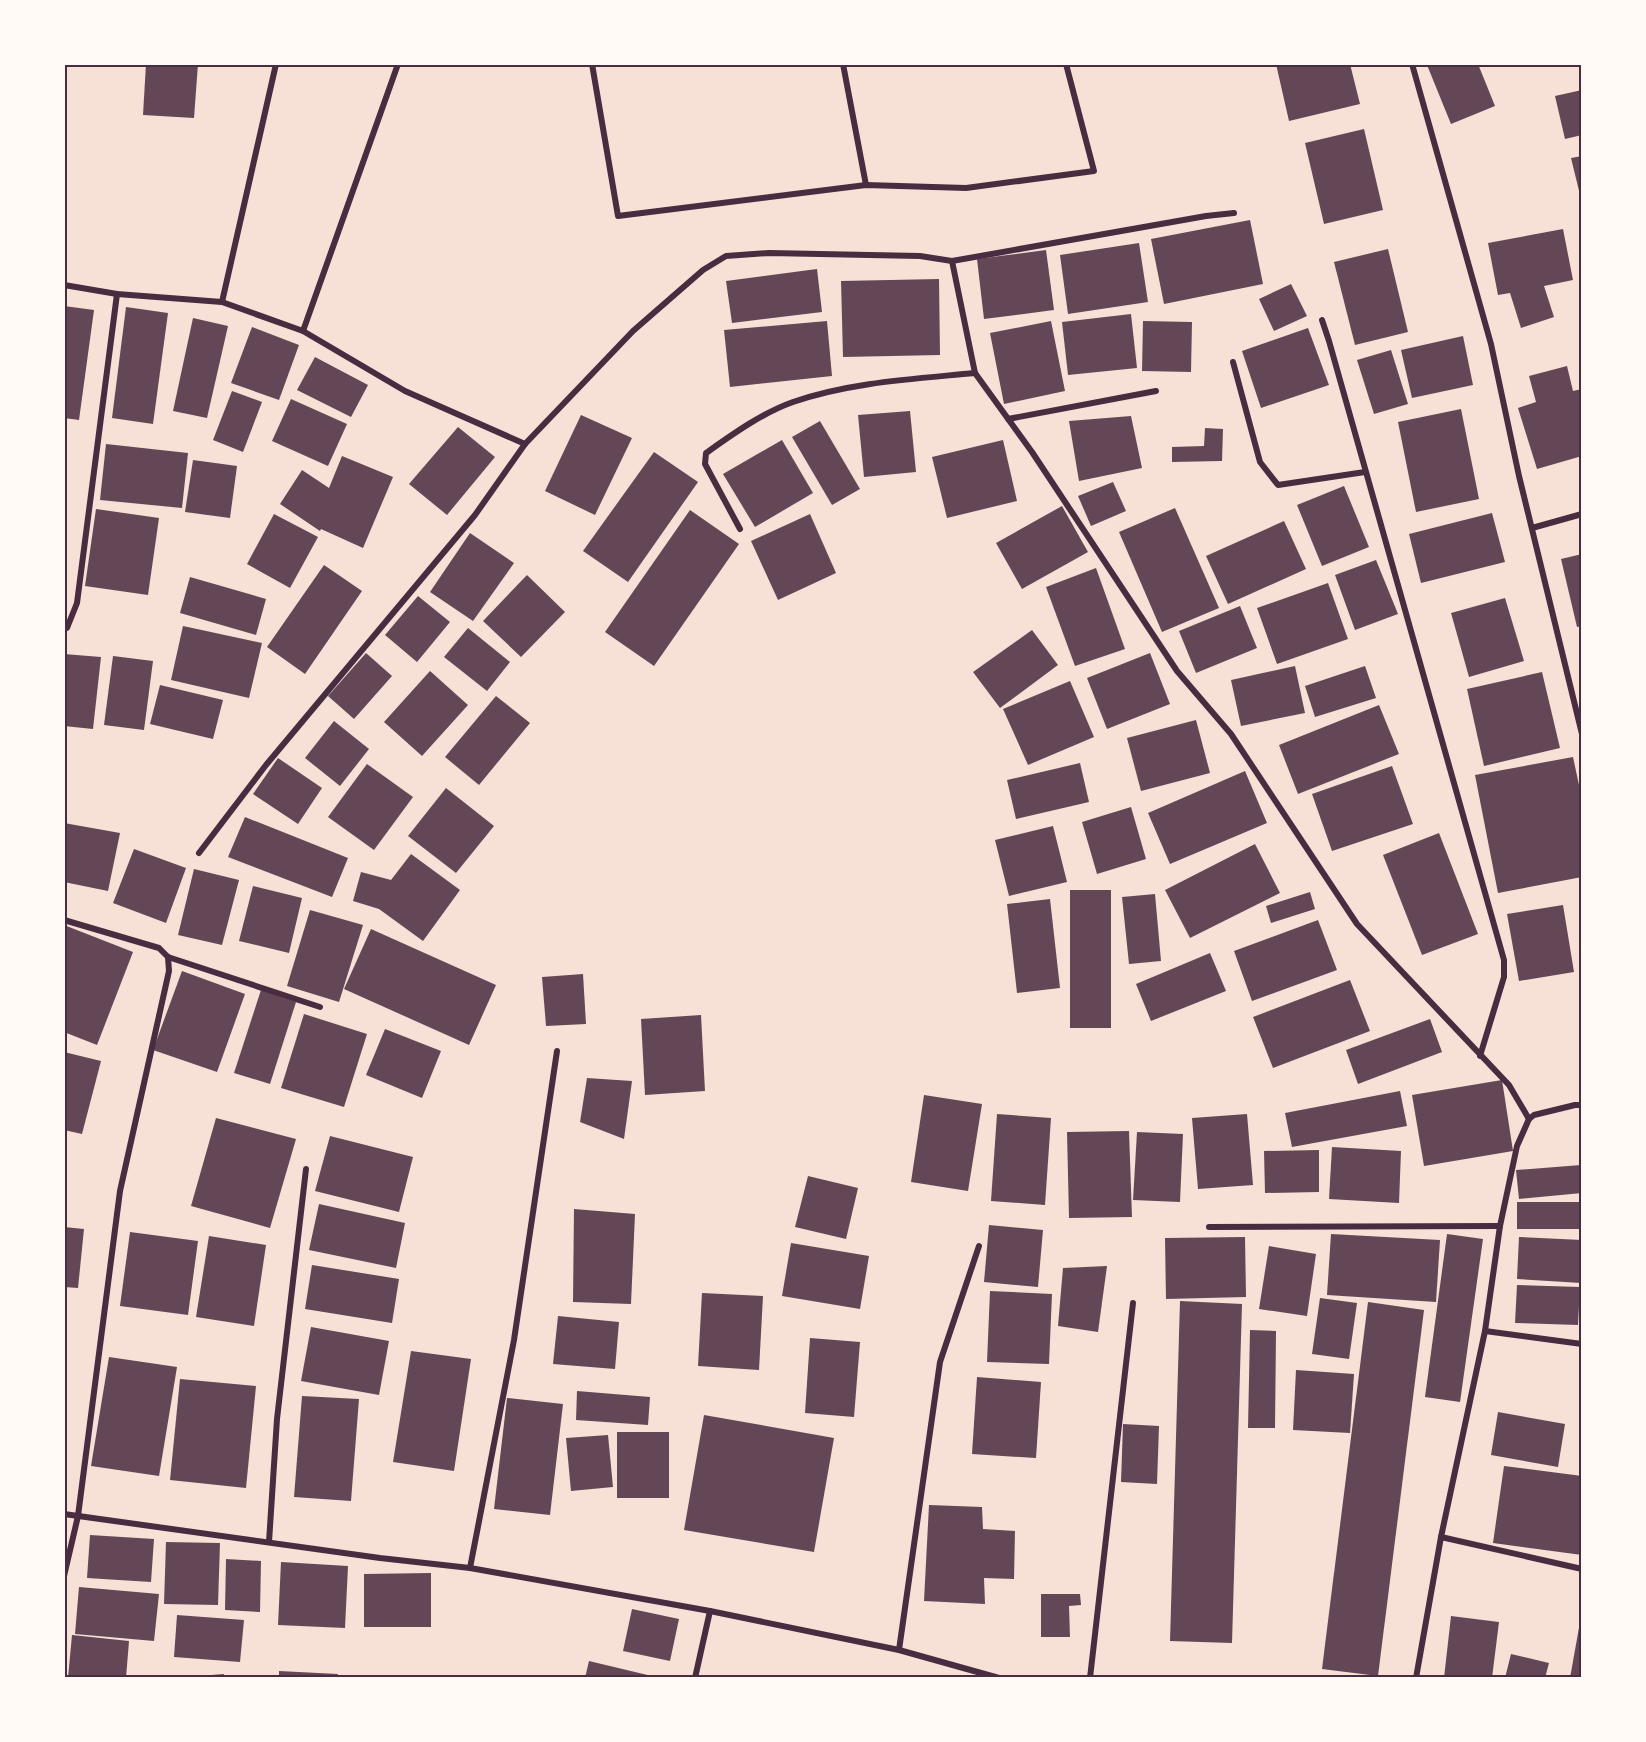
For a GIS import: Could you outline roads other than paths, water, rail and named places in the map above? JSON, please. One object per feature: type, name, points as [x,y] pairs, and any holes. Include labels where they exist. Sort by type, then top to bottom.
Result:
[{"type":"street","points":[[222,302],[276,64]]},
{"type":"street","points":[[303,331],[398,64]]},
{"type":"street","points":[[591,64],[618,216],[866,185],[966,189],[1094,171],[1065,64]]},
{"type":"street","points":[[843,64],[866,185]]},
{"type":"street","points":[[1412,64],[1491,344],[1519,476],[1581,734]]},
{"type":"street","points":[[200,853],[267,765],[475,515],[525,444],[633,330],[703,270],[726,256],[769,253],[920,256],[952,261],[1234,213]]},
{"type":"street","points":[[952,261],[975,373],[1032,452],[1176,671],[1231,734],[1357,924],[1509,1085],[1529,1119]]},
{"type":"street","points":[[64,285],[117,294],[222,302],[303,331],[405,391],[525,444]]},
{"type":"street","points":[[64,629],[67,628],[77,603],[117,294]]},
{"type":"street","points":[[1322,320],[1504,960],[1504,977],[1480,1056]]},
{"type":"street","points":[[1233,362],[1260,462],[1278,485],[1365,472]]},
{"type":"street","points":[[740,529],[705,464],[705,458],[706,453],[746,425],[792,403],[845,387],[975,373]]},
{"type":"street","points":[[1008,418],[1156,391]]},
{"type":"street","points":[[1532,528],[1581,514]]},
{"type":"street","points":[[64,920],[159,948],[168,957],[320,1007]]},
{"type":"street","points":[[64,1576],[78,1516],[120,1191],[169,971],[168,957]]},
{"type":"street","points":[[470,1568],[514,1340],[556,1051]]},
{"type":"street","points":[[1416,1677],[1441,1537],[1485,1331],[1500,1226],[1517,1146],[1529,1119],[1534,1115],[1581,1105]]},
{"type":"street","points":[[269,1542],[276,1419],[306,1169]]},
{"type":"street","points":[[1209,1227],[1500,1226]]},
{"type":"street","points":[[899,1650],[940,1362],[979,1246]]},
{"type":"street","points":[[1090,1677],[1133,1303]]},
{"type":"street","points":[[1485,1331],[1581,1344]]},
{"type":"street","points":[[64,1514],[380,1558],[470,1568],[710,1611],[899,1650],[999,1677]]},
{"type":"street","points":[[1441,1537],[1581,1569]]},
{"type":"street","points":[[695,1677],[710,1611]]}]
